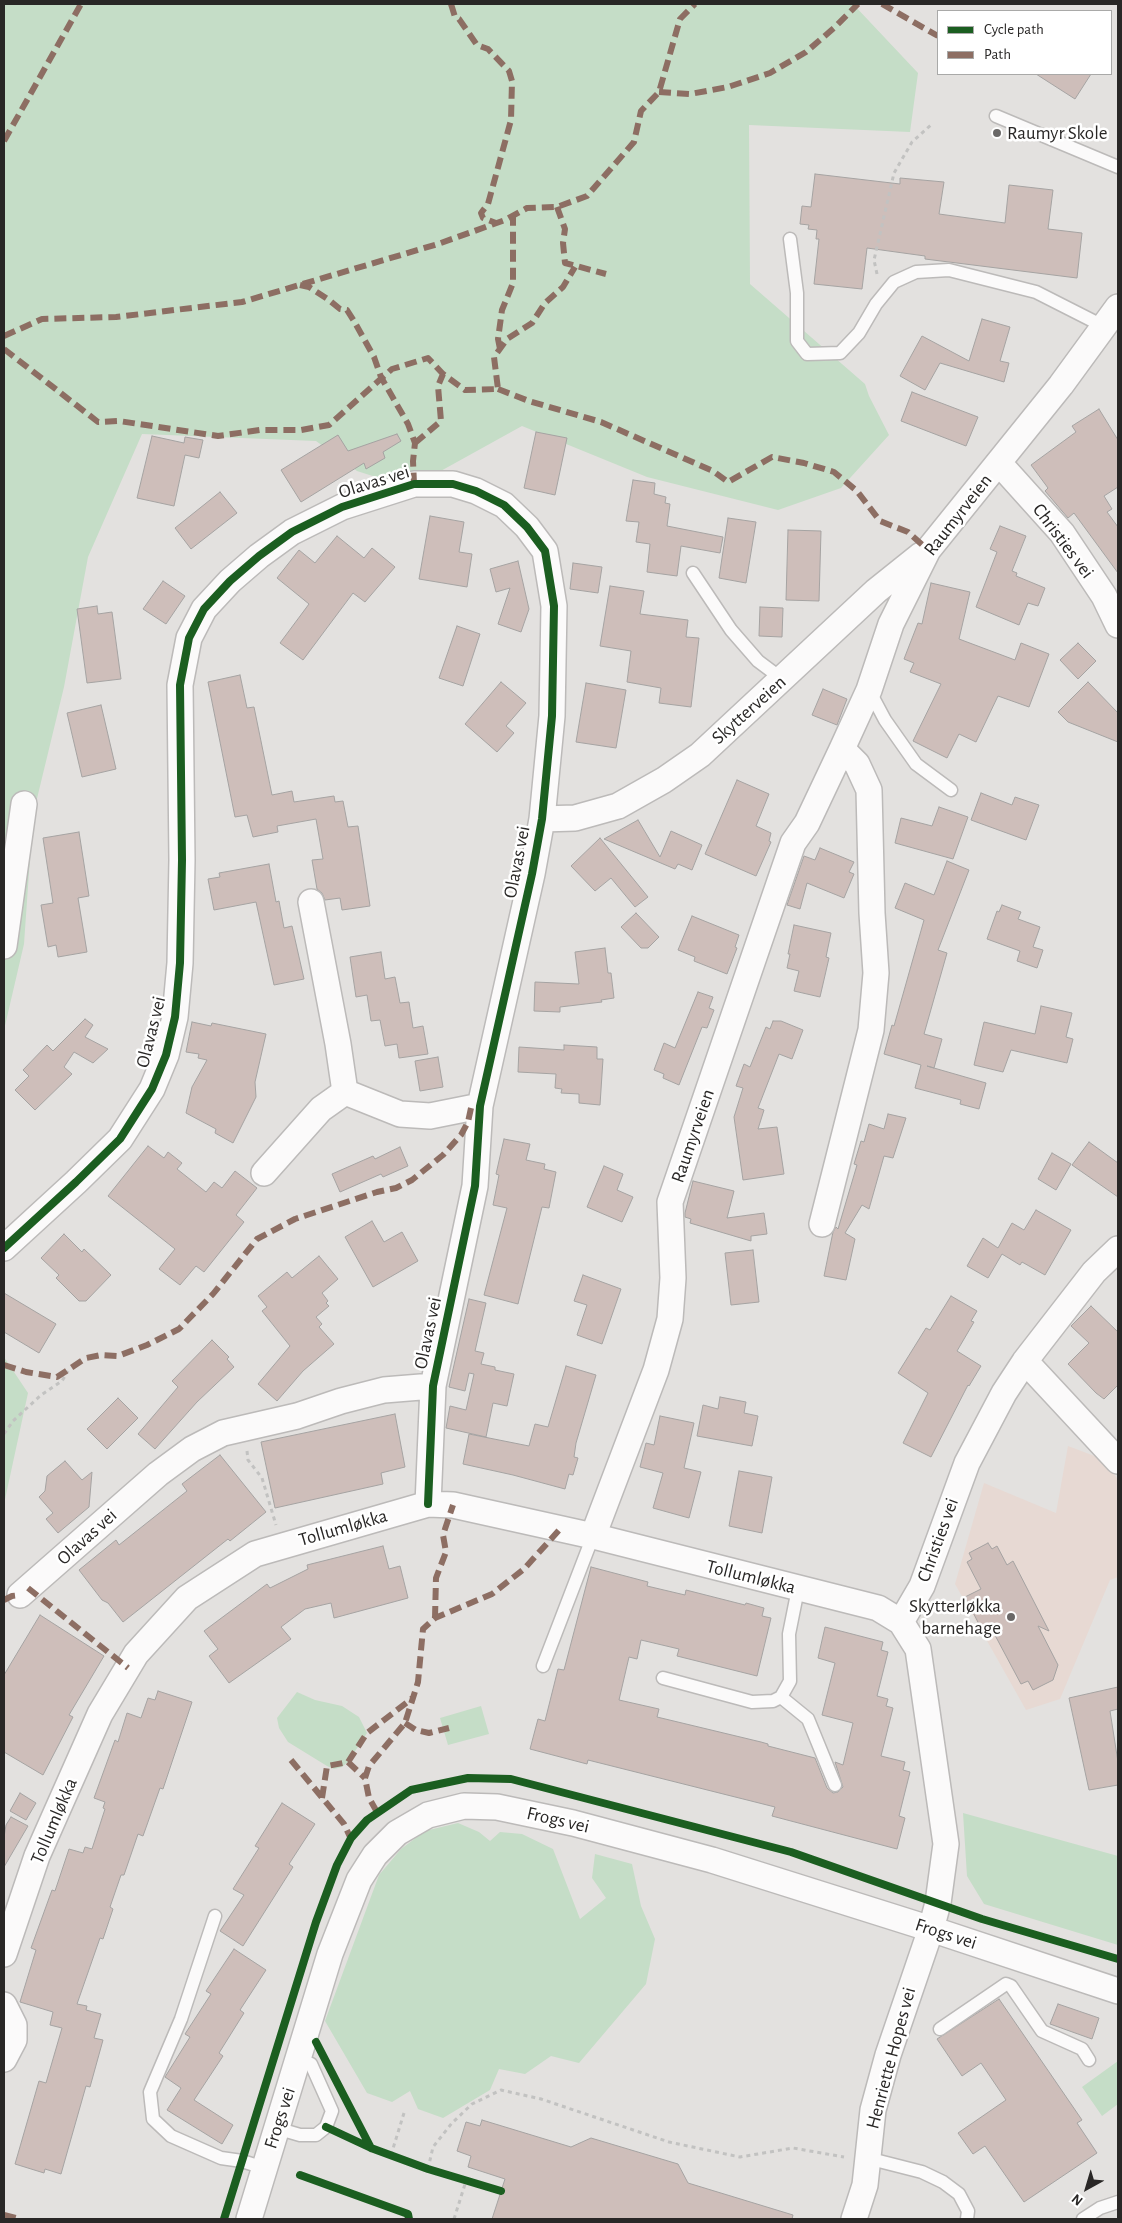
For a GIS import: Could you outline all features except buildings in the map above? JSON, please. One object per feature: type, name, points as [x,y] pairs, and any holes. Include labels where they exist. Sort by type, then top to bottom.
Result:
[{"type":"street","name":"Raumyrveien","points":[[593,1536],[656,1370],[670,1319],[673,1278],[670,1202],[793,843],[808,823],[869,690],[891,624],[928,550],[1061,385],[1118,306]]},
{"type":"street","name":"Christies vei","points":[[999,463],[1062,533],[1104,596],[1118,625]]},
{"type":"street","name":"Olavas vei","points":[[4,1248],[120,1139],[152,1089],[166,1055],[175,1017],[180,963],[182,860],[180,705],[182,676],[189,638],[204,609],[230,581],[259,556],[292,532],[342,507],[414,484],[453,484],[476,491],[504,505],[528,527],[545,552],[554,606],[552,716],[542,819],[532,874],[480,1106],[475,1186],[433,1386],[428,1504]]},
{"type":"street","name":"Skytterveien","points":[[542,819],[575,818],[618,806],[664,780],[700,755],[876,591],[928,550]]},
{"type":"street","points":[[822,1224],[871,1030],[876,973],[872,913],[869,790],[857,764],[842,749]]},
{"type":"street","points":[[4,946],[24,804]]},
{"type":"street","points":[[311,902],[338,1044],[345,1092]]},
{"type":"street","points":[[345,1092],[400,1114],[430,1116],[480,1106]]},
{"type":"street","points":[[264,1172],[321,1109],[345,1092]]},
{"type":"street","name":"Christies vei","points":[[901,1622],[922,1586],[967,1463],[1004,1393],[1025,1361],[1094,1272],[1118,1249]]},
{"type":"street","points":[[1025,1361],[1118,1460]]},
{"type":"street","name":"Olavas vei","points":[[20,1595],[65,1558],[114,1511],[192,1449],[223,1433],[297,1416],[341,1401],[384,1390],[433,1386]]},
{"type":"street","name":"Tollumløkka","points":[[4,1954],[37,1856],[100,1714],[136,1654],[187,1598],[255,1554],[428,1504],[462,1507],[593,1536],[878,1608],[901,1622]]},
{"type":"street","points":[[901,1622],[918,1649],[946,1844],[938,1902],[931,1929]]},
{"type":"street","name":"Frogs vei","points":[[249,2219],[330,1954],[359,1880],[375,1855],[397,1833],[428,1815],[464,1806],[497,1806],[572,1823],[712,1860],[931,1929],[1118,1991]]},
{"type":"street","name":"Henriette Hopes vei","points":[[854,2219],[864,2184],[873,2110],[888,2055],[931,1929]]},
{"type":"street","points":[[4,2005],[14,2025],[14,2040],[4,2059]]},
{"type":"lane","points":[[996,116],[1118,167]]},
{"type":"lane","points":[[790,239],[797,293],[796,341],[807,354],[840,353],[860,333],[876,304],[894,282],[916,272],[949,270],[1036,292],[1103,326]]},
{"type":"lane","points":[[693,573],[731,630],[758,661],[782,680]]},
{"type":"lane","points":[[869,690],[885,720],[916,764],[951,790]]},
{"type":"lane","points":[[543,1666],[593,1536]]},
{"type":"lane","points":[[663,1678],[752,1702],[773,1701],[781,1697],[790,1680],[788,1634],[798,1588]]},
{"type":"lane","points":[[781,1697],[808,1719],[835,1785]]},
{"type":"lane","points":[[215,1916],[181,2019],[150,2092],[153,2119],[170,2136],[221,2158],[264,2168]]},
{"type":"lane","points":[[940,2029],[1006,1984],[1011,1986],[1042,2031],[1082,2049],[1089,2060]]},
{"type":"lane","points":[[276,2128],[300,2135],[316,2135],[326,2127],[332,2111],[311,2064],[298,2059]]},
{"type":"lane","points":[[867,2158],[922,2172],[943,2182],[959,2194],[968,2211],[967,2219]]},
{"type":"lane","points":[[1083,2219],[1100,2208],[1118,2202]]},
{"type":"path","points":[[894,282],[878,276],[874,260],[894,173],[912,142],[932,124]]},
{"type":"path","points":[[4,1434],[13,1421],[41,1395],[62,1381],[68,1370]]},
{"type":"path","points":[[244,1428],[248,1460],[262,1478],[272,1512]]},
{"type":"path","points":[[419,2165],[432,2170],[432,2147],[452,2123],[472,2104],[501,2090],[541,2099],[668,2142],[740,2157],[793,2148],[846,2157],[867,2158]]},
{"type":"path","points":[[400,2158],[388,2154],[404,2113]]},
{"type":"path","points":[[454,2219],[462,2179],[475,2183]]},
{"type":"shaded area","points":[[1068,1446],[1105,1460],[1118,1480],[1118,1577],[1110,1580],[1060,1699],[1026,1710],[955,1584],[984,1483],[1056,1513]]},
{"type":"green space","points":[[4,4],[853,4],[918,73],[910,132],[749,125],[750,284],[865,384],[889,435],[841,488],[778,510],[647,477],[522,426],[410,488],[357,471],[316,441],[142,434],[88,557],[64,687],[33,815],[24,944],[4,1030]]},
{"type":"green space","points":[[4,1357],[28,1393],[4,1504]]},
{"type":"green space","points":[[297,1692],[315,1700],[342,1706],[359,1717],[367,1733],[348,1762],[342,1767],[334,1769],[327,1766],[288,1742],[279,1728],[277,1718]]},
{"type":"green space","points":[[481,1706],[489,1734],[448,1745],[440,1718]]},
{"type":"green space","points":[[963,1813],[1118,1856],[1118,1945],[984,1904],[967,1876]]},
{"type":"green space","points":[[458,1823],[479,1832],[490,1841],[500,1832],[522,1834],[553,1849],[580,1919],[606,1898],[592,1878],[595,1854],[632,1864],[641,1906],[655,1939],[646,1984],[579,2063],[551,2056],[525,2074],[499,2069],[490,2090],[443,2118],[418,2109],[410,2091],[392,2102],[367,2093],[325,2021],[379,1875],[401,1849],[425,1831]]},
{"type":"green space","points":[[1118,2061],[1118,2104],[1102,2116],[1082,2087]]},
{"type":"marked path","points":[[4,141],[81,4]]},
{"type":"marked path","points":[[451,4],[455,17],[459,19],[477,45],[488,49],[509,71],[512,81],[511,120],[488,204],[481,213],[483,218],[496,223]]},
{"type":"marked path","points":[[4,336],[42,319],[116,317],[242,302],[438,244],[505,220],[527,208],[557,207],[587,196],[634,142],[641,111],[659,92],[680,19],[695,4]]},
{"type":"marked path","points":[[659,92],[690,94],[728,87],[770,73],[806,52],[858,4]]},
{"type":"marked path","points":[[882,4],[937,35]]},
{"type":"marked path","points":[[557,207],[565,229],[563,243],[565,263],[606,274]]},
{"type":"marked path","points":[[500,349],[498,339],[502,310],[513,283],[513,216]]},
{"type":"marked path","points":[[4,349],[98,422],[119,421],[218,436],[260,430],[301,430],[329,425],[392,369],[428,358],[443,374],[465,390],[498,389],[494,357],[507,339],[532,323],[545,303],[563,287],[575,267]]},
{"type":"marked path","points":[[300,285],[309,287],[340,309],[347,310],[354,321],[374,357],[381,377],[408,424],[415,443],[413,461],[414,484]]},
{"type":"marked path","points":[[415,443],[441,421],[438,386],[443,374]]},
{"type":"marked path","points":[[498,389],[529,401],[601,422],[713,471],[728,482],[772,457],[804,463],[834,472],[857,491],[880,521],[908,532],[928,550]]},
{"type":"marked path","points":[[4,1365],[26,1372],[57,1377],[86,1358],[101,1355],[118,1356],[147,1345],[179,1329],[213,1294],[257,1239],[295,1219],[377,1192],[396,1188],[412,1180],[443,1155],[461,1135],[468,1122],[471,1108]]},
{"type":"marked path","points":[[435,1618],[436,1578],[446,1552],[443,1535],[453,1505]]},
{"type":"marked path","points":[[377,1812],[369,1798],[365,1778],[369,1766],[405,1723],[418,1682],[423,1629],[435,1618],[492,1594],[524,1569],[561,1528]]},
{"type":"marked path","points":[[28,1588],[128,1668]]},
{"type":"marked path","points":[[4,1600],[20,1595]]},
{"type":"marked path","points":[[322,1798],[327,1766],[348,1762],[367,1733],[414,1697]]},
{"type":"marked path","points":[[405,1723],[416,1730],[429,1733],[449,1728]]},
{"type":"marked path","points":[[291,1760],[344,1824],[351,1839]]},
{"type":"marked path","points":[[348,1762],[365,1778]]},
{"type":"marked path","points":[[4,2215],[20,2219]]},
{"type":"cycle path","points":[[4,1248],[120,1139],[152,1089],[166,1055],[175,1017],[180,963],[182,860],[180,685],[189,638],[204,609],[230,581],[259,556],[292,532],[342,507],[414,484],[453,484],[476,491],[504,505],[527,527],[545,551],[554,606],[552,716],[542,819],[532,874],[480,1106],[475,1186],[433,1386],[428,1504]]},
{"type":"cycle path","points":[[224,2219],[316,1922],[337,1865],[351,1838],[367,1820],[411,1790],[468,1778],[511,1779],[791,1852],[982,1919],[1118,1959]]},
{"type":"cycle path","points":[[316,2042],[371,2148]]},
{"type":"cycle path","points":[[326,2127],[371,2148],[428,2169],[501,2191]]},
{"type":"cycle path","points":[[300,2175],[408,2214],[409,2219]]},
{"type":"place","name":"Raumyr Skole","points":[[997,133]]},
{"type":"place","name":"Skytterløkka barnehage","points":[[1011,1617]]}]
